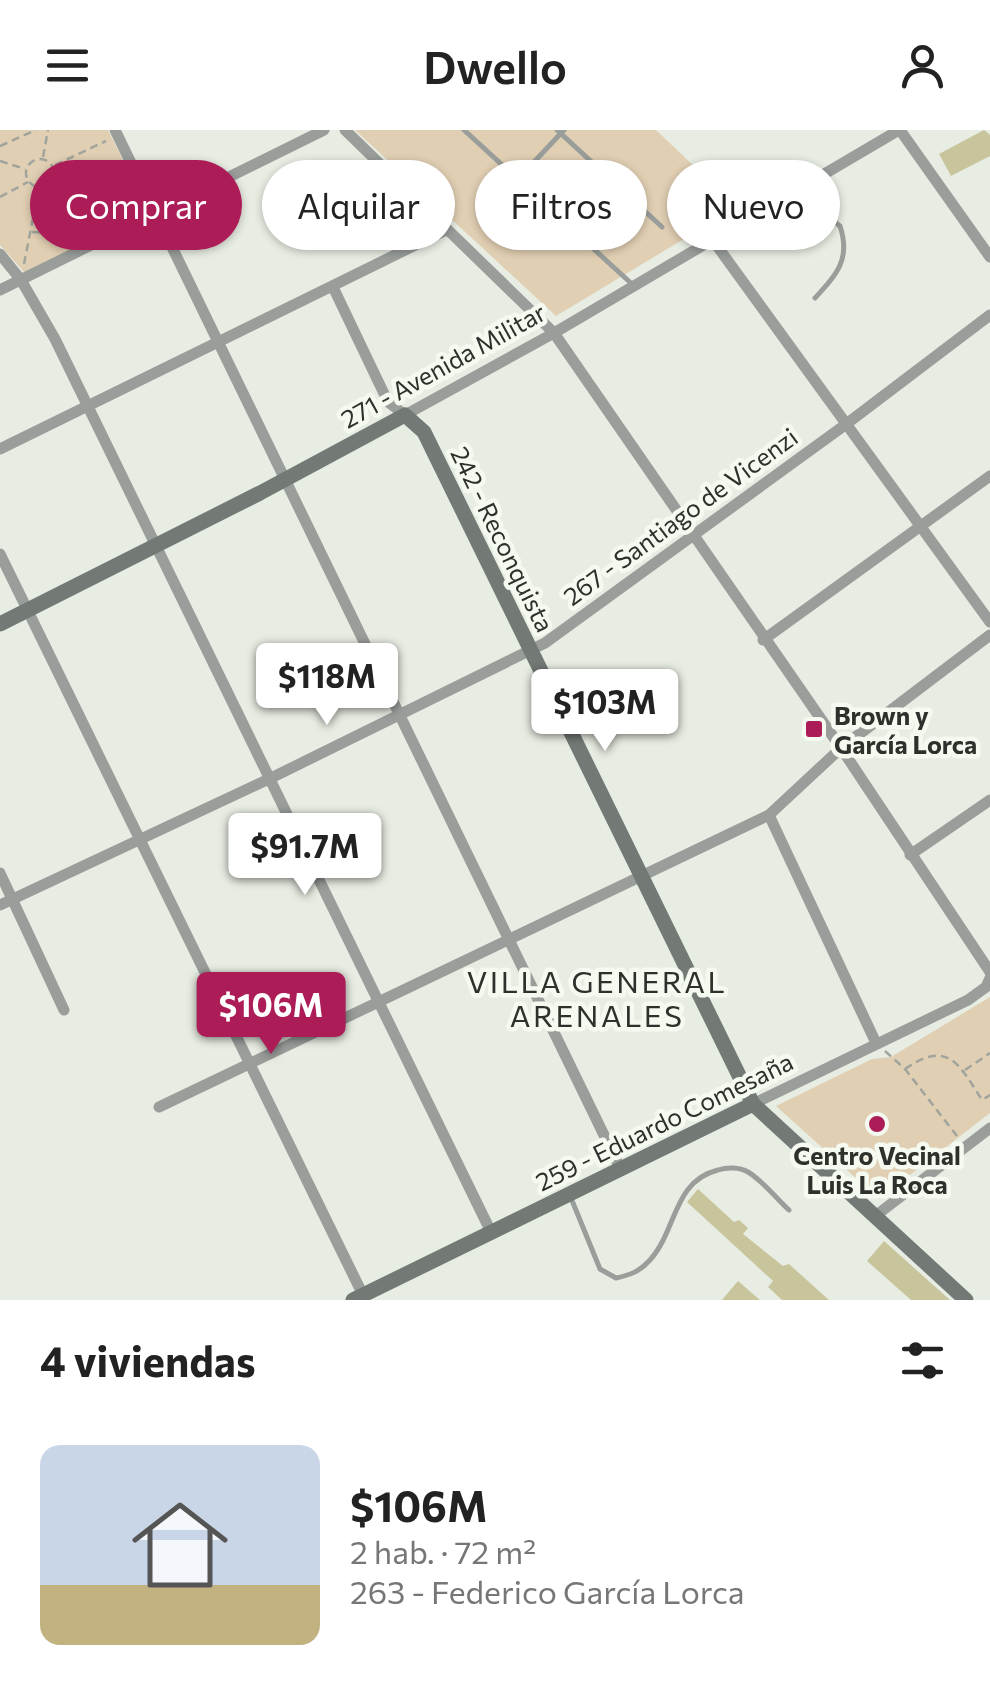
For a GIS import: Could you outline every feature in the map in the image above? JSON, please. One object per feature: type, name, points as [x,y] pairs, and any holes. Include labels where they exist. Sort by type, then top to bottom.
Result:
[{"type":"street","points":[[242,171],[324,130]]},
{"type":"street","points":[[346,130],[376,160]]},
{"type":"street","points":[[900,130],[990,257]]},
{"type":"street","name":"271 - Avenida Militar","points":[[840,165],[900,130]]},
{"type":"street","points":[[116,133],[129,160]]},
{"type":"street","points":[[455,239],[554,333],[840,748],[990,975]]},
{"type":"street","points":[[0,290],[82,250]]},
{"type":"street","points":[[173,250],[621,1170]]},
{"type":"street","points":[[0,450],[405,250]]},
{"type":"street","name":"271 - Avenida Militar","points":[[0,624],[285,480],[554,333],[695,250]]},
{"type":"street","points":[[719,250],[990,622]]},
{"type":"street","points":[[0,254],[21,280],[55,338],[492,1234]]},
{"type":"street","name":"242 - Reconquista","points":[[332,286],[388,402],[424,432],[753,1104],[966,1300]]},
{"type":"street","name":"267 - Santiago de Vicenzi","points":[[0,905],[529,652],[845,425],[990,315]]},
{"type":"street","points":[[763,640],[990,476]]},
{"type":"street","points":[[0,554],[251,1063],[358,1297]]},
{"type":"street","points":[[159,1107],[769,815],[840,748],[990,635]]},
{"type":"street","points":[[910,855],[990,800]]},
{"type":"street","points":[[769,815],[876,1043]]},
{"type":"street","points":[[0,873],[64,1010]]},
{"type":"street","name":"259 - Eduardo Comesaña","points":[[358,1297],[968,1000],[986,987],[990,975]]},
{"type":"street","points":[[874,1216],[990,1128]]},
{"type":"lane","points":[[464,130],[496,160]]},
{"type":"lane","points":[[536,160],[561,131],[662,227]]},
{"type":"lane","points":[[815,298],[841,270],[845,252],[840,226]]},
{"type":"lane","points":[[594,250],[633,286]]},
{"type":"lane","points":[[570,1196],[600,1269],[616,1278],[636,1273],[651,1259],[691,1181],[707,1172],[728,1167],[746,1171],[789,1210]]},
{"type":"path","points":[[0,146],[36,130]]},
{"type":"path","points":[[42,158],[48,130]]},
{"type":"path","points":[[65,160],[116,133]]},
{"type":"path","points":[[0,197],[29,182],[26,170],[32,161],[42,158]]},
{"type":"path","points":[[0,161],[26,170]]},
{"type":"path","points":[[21,280],[30,232]]},
{"type":"path","points":[[876,1043],[904,1069],[966,1146]]},
{"type":"path","points":[[904,1069],[920,1058],[936,1054],[964,1070],[982,1100],[990,1095]]},
{"type":"path","points":[[964,1070],[990,1054]]},
{"type":"shaded area","points":[[0,130],[108,130],[123,160],[30,160],[30,250],[70,250],[24,272],[0,245]]},
{"type":"shaded area","points":[[355,130],[656,130],[688,160],[667,160],[667,249],[556,316],[485,250],[647,250],[647,160],[475,160],[475,241],[455,223],[455,160],[387,160]]},
{"type":"shaded area","points":[[990,997],[990,1113],[879,1199],[776,1106],[872,1059],[891,1057]]},
{"type":"building","points":[[984,130],[990,135],[990,156],[951,176],[939,154]]},
{"type":"building","points":[[698,1189],[734,1222],[739,1220],[748,1228],[743,1234],[783,1266],[789,1264],[829,1300],[782,1300],[768,1287],[773,1281],[687,1202]]},
{"type":"building","points":[[884,1241],[950,1300],[911,1300],[867,1261]]},
{"type":"building","points":[[738,1281],[760,1300],[722,1300]]},
{"type":"place","name":"Brown y García Lorca","points":[[814,729]]},
{"type":"place","name":"Centro Vecinal Luis La Roca","points":[[877,1124]]},
{"type":"district","name":"VILLA GENERAL ARENALES","points":[[597,997]]}]
